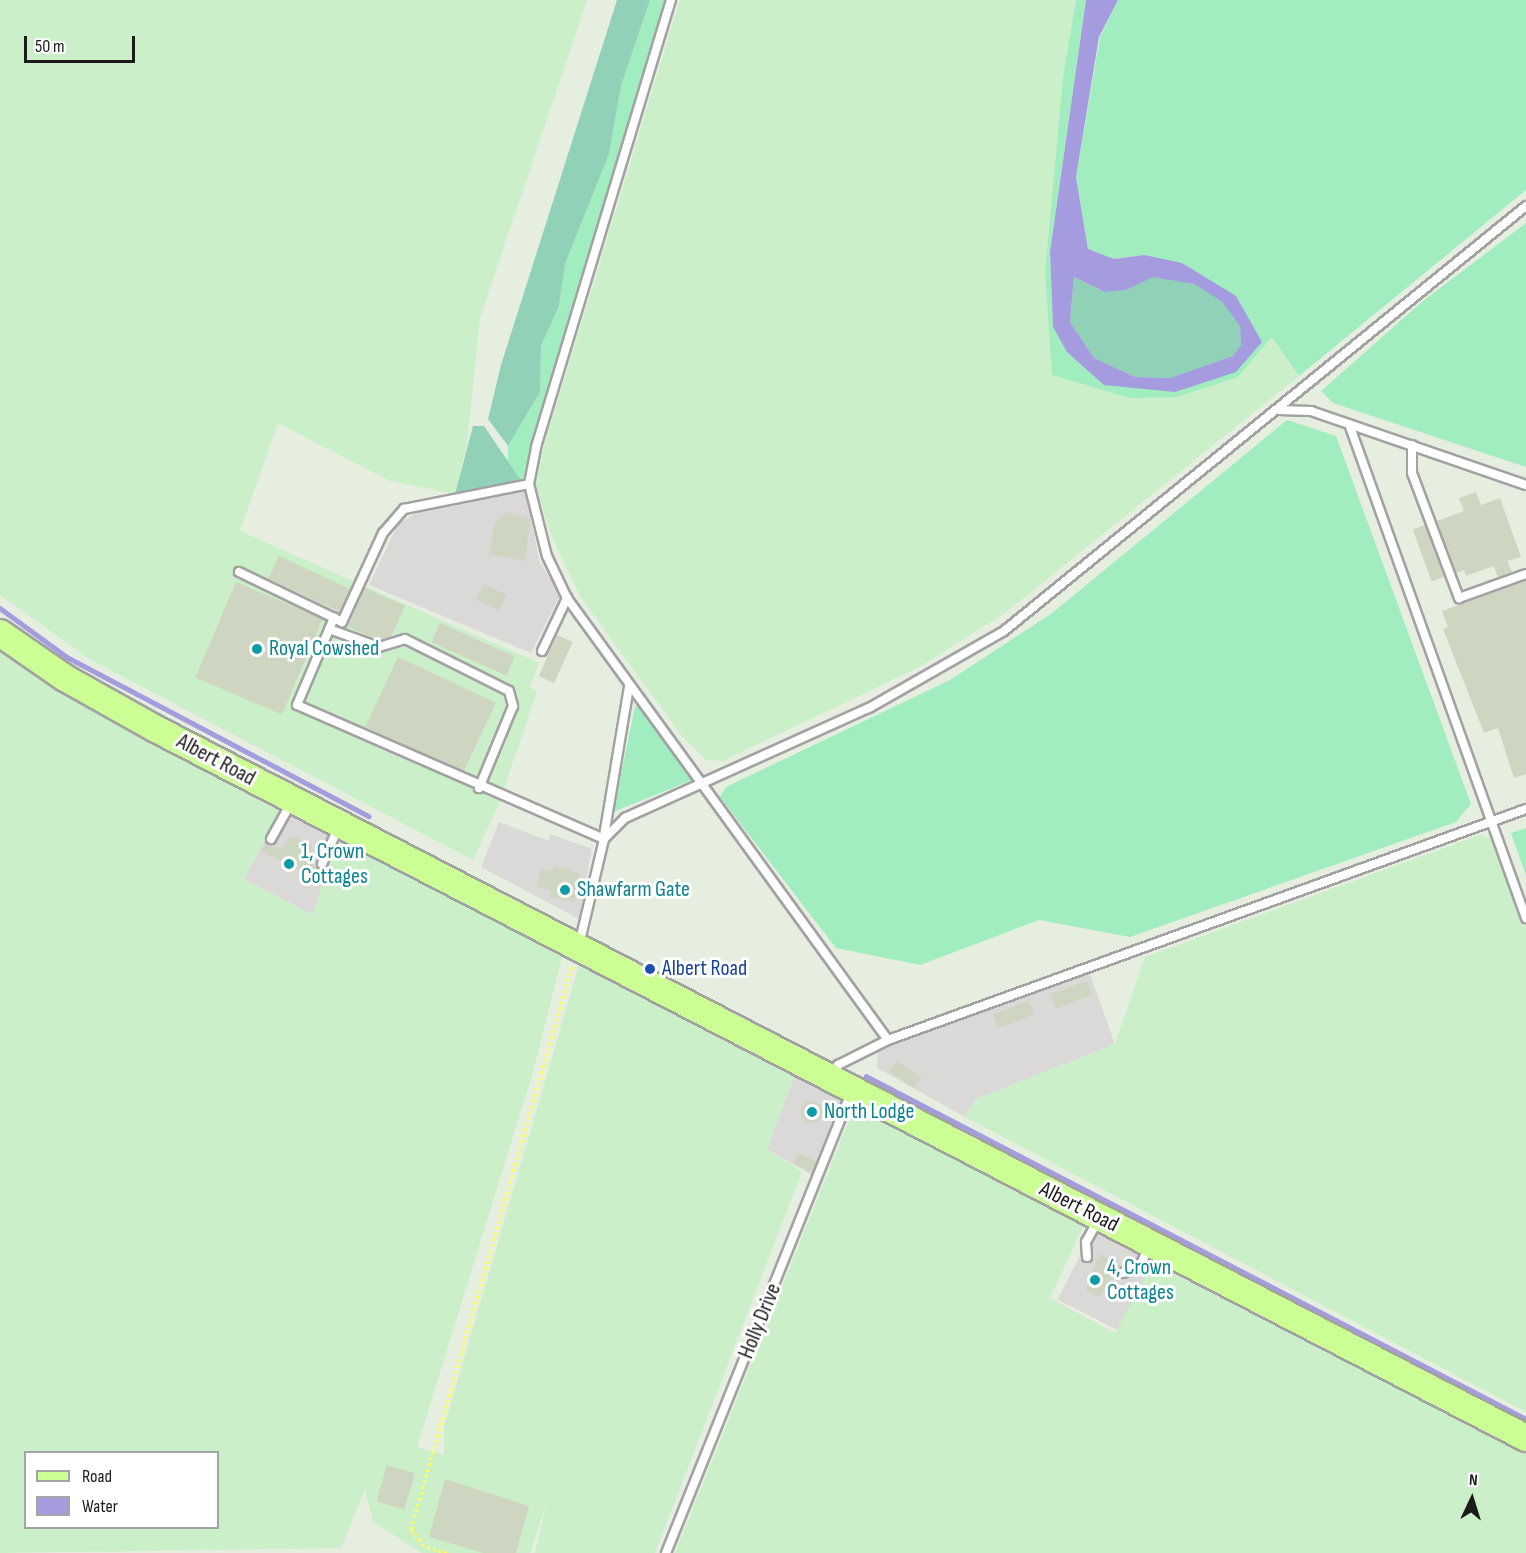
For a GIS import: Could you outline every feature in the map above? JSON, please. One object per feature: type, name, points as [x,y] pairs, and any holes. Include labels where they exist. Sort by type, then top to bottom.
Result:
[{"type":"main road","name":"Albert Road","points":[[0,633],[65,678],[293,800],[1526,1438]]},
{"type":"lane","points":[[671,0],[536,447],[529,484],[547,556],[567,598],[629,687],[704,784],[888,1040]]},
{"type":"lane","points":[[604,839],[625,818],[704,784],[916,685],[1004,631],[1279,410],[1526,206]]},
{"type":"lane","points":[[1279,410],[1298,408],[1526,485]]},
{"type":"lane","points":[[1349,424],[1526,918]]},
{"type":"lane","points":[[1412,446],[1412,473],[1459,598],[1526,574]]},
{"type":"lane","points":[[239,572],[342,622],[383,533],[404,510],[529,484]]},
{"type":"lane","points":[[542,651],[567,598]]},
{"type":"lane","points":[[334,618],[297,705],[479,788],[604,839]]},
{"type":"lane","points":[[329,629],[379,647],[405,639],[509,691],[513,706],[479,788]]},
{"type":"lane","points":[[578,947],[604,839],[629,687]]},
{"type":"lane","points":[[271,839],[293,800]]},
{"type":"lane","points":[[842,1083],[838,1065],[888,1040],[1526,808]]},
{"type":"lane","points":[[322,864],[340,824]]},
{"type":"lane","name":"Holly Drive","points":[[666,1553],[842,1083]]},
{"type":"lane","points":[[1087,1257],[1086,1242],[1100,1218]]},
{"type":"lane","points":[[1123,1274],[1140,1266],[1150,1244]]},
{"type":"path","points":[[447,1553],[424,1546],[411,1529],[578,947]]},
{"type":"shaded area","points":[[525,491],[540,563],[561,593],[531,653],[369,585],[398,524],[422,509]]},
{"type":"shaded area","points":[[282,808],[337,837],[313,915],[244,879]]},
{"type":"shaded area","points":[[499,822],[549,841],[550,834],[592,849],[579,919],[481,867]]},
{"type":"shaded area","points":[[1089,971],[1115,1044],[976,1099],[965,1117],[877,1068],[878,1051]]},
{"type":"shaded area","points":[[795,1074],[843,1099],[815,1177],[767,1149]]},
{"type":"shaded area","points":[[1093,1230],[1158,1263],[1123,1333],[1058,1299]]},
{"type":"green space","points":[[0,0],[587,0],[480,318],[467,444],[455,494],[390,481],[278,423],[240,531],[539,663],[530,687],[537,692],[499,803],[473,860],[91,660],[0,595]]},
{"type":"green space","points":[[617,0],[650,0],[621,86],[609,154],[565,264],[559,306],[541,346],[540,392],[508,446],[488,419],[501,365]]},
{"type":"green space","points":[[650,0],[666,0],[522,482],[508,461],[508,446],[540,392],[541,346],[559,306],[565,264],[609,154],[621,86]]},
{"type":"green space","points":[[680,0],[1076,0],[1063,77],[1045,272],[1052,375],[1129,398],[1238,377],[1272,337],[1299,376],[1005,613],[921,666],[723,761],[706,760],[682,736],[581,598],[551,535],[534,479]]},
{"type":"green space","points":[[1076,0],[1086,0],[1050,252],[1053,327],[1145,255],[1114,259],[1088,249],[1076,177],[1100,37],[1118,0],[1526,0],[1526,190],[1299,376],[1272,337],[1238,377],[1177,397],[1129,398],[1052,375],[1045,272],[1063,77]]},
{"type":"green space","points":[[1526,223],[1526,467],[1333,403],[1321,391],[1423,301]]},
{"type":"green space","points":[[1153,276],[1194,284],[1222,302],[1240,326],[1241,345],[1233,356],[1170,378],[1135,377],[1094,358],[1070,322],[1074,277],[1105,292],[1126,290]]},
{"type":"green space","points":[[1287,420],[1336,436],[1471,804],[1456,822],[1130,937],[1039,920],[920,965],[836,948],[720,797],[726,787],[950,680],[1051,614]]},
{"type":"green space","points":[[473,426],[484,426],[522,482],[455,494]]},
{"type":"green space","points":[[0,650],[282,808],[244,879],[313,915],[337,837],[563,953],[533,1072],[417,1447],[444,1455],[444,1427],[579,965],[795,1074],[767,1149],[802,1172],[655,1553],[535,1553],[547,1501],[530,1553],[422,1553],[373,1522],[365,1489],[341,1548],[0,1553]]},
{"type":"green space","points":[[641,705],[692,780],[613,812],[635,707]]},
{"type":"green space","points":[[1526,828],[1526,876],[1511,833]]},
{"type":"green space","points":[[1480,835],[1492,838],[1526,929],[1526,1412],[965,1117],[976,1099],[1115,1044],[1145,957]]},
{"type":"green space","points":[[855,1106],[1084,1225],[1050,1298],[1115,1333],[1153,1263],[1526,1455],[1526,1553],[675,1553]]},
{"type":"water","points":[[1086,0],[1118,0],[1099,37],[1076,177],[1088,249],[1114,259],[1144,255],[1182,263],[1236,296],[1262,342],[1236,372],[1175,392],[1104,385],[1067,352],[1053,327],[1050,252]],"holes":[[[1074,277],[1105,292],[1126,290],[1153,277],[1194,284],[1222,302],[1240,326],[1241,345],[1233,356],[1170,378],[1135,377],[1094,358],[1070,322]]]},
{"type":"building","points":[[1476,492],[1481,505],[1500,498],[1521,557],[1507,561],[1512,572],[1498,577],[1494,566],[1466,576],[1464,570],[1456,573],[1437,521],[1464,511],[1459,498]]},
{"type":"building","points":[[506,512],[530,519],[525,561],[489,554],[495,522]]},
{"type":"building","points":[[1425,525],[1444,577],[1432,581],[1413,529]]},
{"type":"building","points":[[279,556],[350,589],[339,612],[268,579]]},
{"type":"building","points":[[1526,581],[1526,774],[1514,778],[1498,728],[1484,733],[1443,629],[1448,627],[1442,611]]},
{"type":"building","name":"Royal Cowshed","points":[[236,582],[323,619],[282,714],[195,678]]},
{"type":"building","points":[[483,584],[507,595],[499,610],[476,599]]},
{"type":"building","points":[[365,588],[405,606],[391,637],[379,640],[348,627]]},
{"type":"building","points":[[440,623],[515,656],[506,676],[431,642]]},
{"type":"building","points":[[557,635],[573,642],[554,683],[539,676]]},
{"type":"building","points":[[398,657],[496,703],[463,772],[365,727]]},
{"type":"building","points":[[296,837],[312,845],[309,863],[322,870],[317,880],[262,851],[266,843],[282,849],[288,838]]},
{"type":"building","name":"Shawfarm Gate","points":[[554,866],[580,874],[574,902],[550,897],[551,890],[537,887],[541,869],[553,872]]},
{"type":"building","points":[[1087,981],[1092,995],[1055,1008],[1050,994]]},
{"type":"building","points":[[1029,1001],[1034,1015],[998,1028],[993,1014]]},
{"type":"building","points":[[897,1061],[921,1077],[914,1088],[890,1072]]},
{"type":"building","name":"North Lodge","points":[[812,1101],[820,1104],[823,1112],[820,1120],[812,1123],[804,1120],[801,1112],[804,1104]]},
{"type":"building","points":[[798,1153],[817,1161],[813,1172],[793,1164]]},
{"type":"building","points":[[1099,1254],[1122,1265],[1099,1297],[1086,1290]]},
{"type":"building","points":[[387,1465],[415,1473],[404,1510],[377,1502]]},
{"type":"building","points":[[445,1479],[529,1506],[516,1553],[483,1553],[429,1537]]},
{"type":"waterway","points":[[0,608],[67,657],[369,816]]},
{"type":"waterway","points":[[866,1076],[1526,1419]]},
{"type":"place","name":"Royal Cowshed","points":[[257,649]]},
{"type":"place","name":"1, Crown Cottages","points":[[289,864]]},
{"type":"place","name":"Shawfarm Gate","points":[[565,890]]},
{"type":"place","name":"Albert Road","points":[[650,969]]},
{"type":"place","name":"North Lodge","points":[[812,1112]]},
{"type":"place","name":"4, Crown Cottages","points":[[1095,1280]]}]
